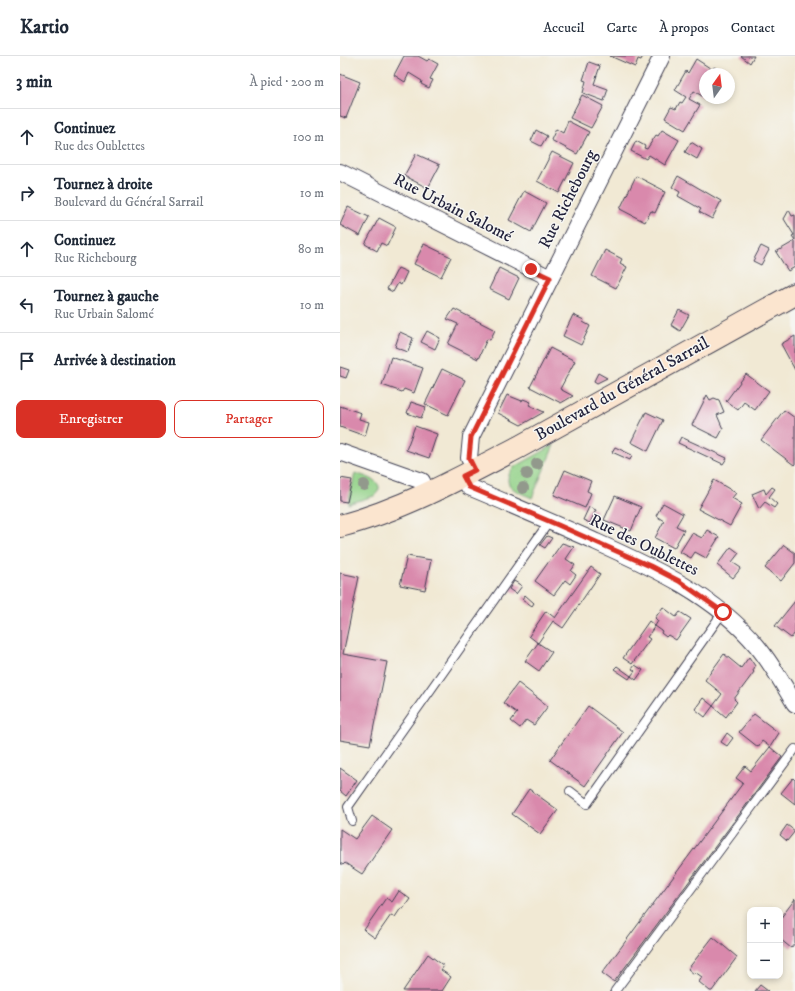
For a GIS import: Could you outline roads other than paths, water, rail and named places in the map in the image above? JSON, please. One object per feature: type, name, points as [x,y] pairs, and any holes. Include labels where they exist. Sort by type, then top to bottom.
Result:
[{"type":"main road","name":"Boulevard du Général Sarrail","points":[[340,526],[382,512],[462,477],[795,294]]},
{"type":"street","name":"Rue Richebourg","points":[[462,477],[469,458],[471,437],[662,56]]},
{"type":"street","name":"Rue Urbain Salomé","points":[[340,172],[550,278]]},
{"type":"street","points":[[340,452],[422,481],[426,493]]},
{"type":"street","name":"Rue des Oublettes","points":[[462,477],[469,487],[650,566],[679,581],[723,612],[756,645],[772,665],[795,704]]},
{"type":"lane","points":[[352,821],[348,807],[549,522]]},
{"type":"lane","points":[[570,791],[587,804],[723,612]]},
{"type":"lane","points":[[615,991],[795,749]]}]
